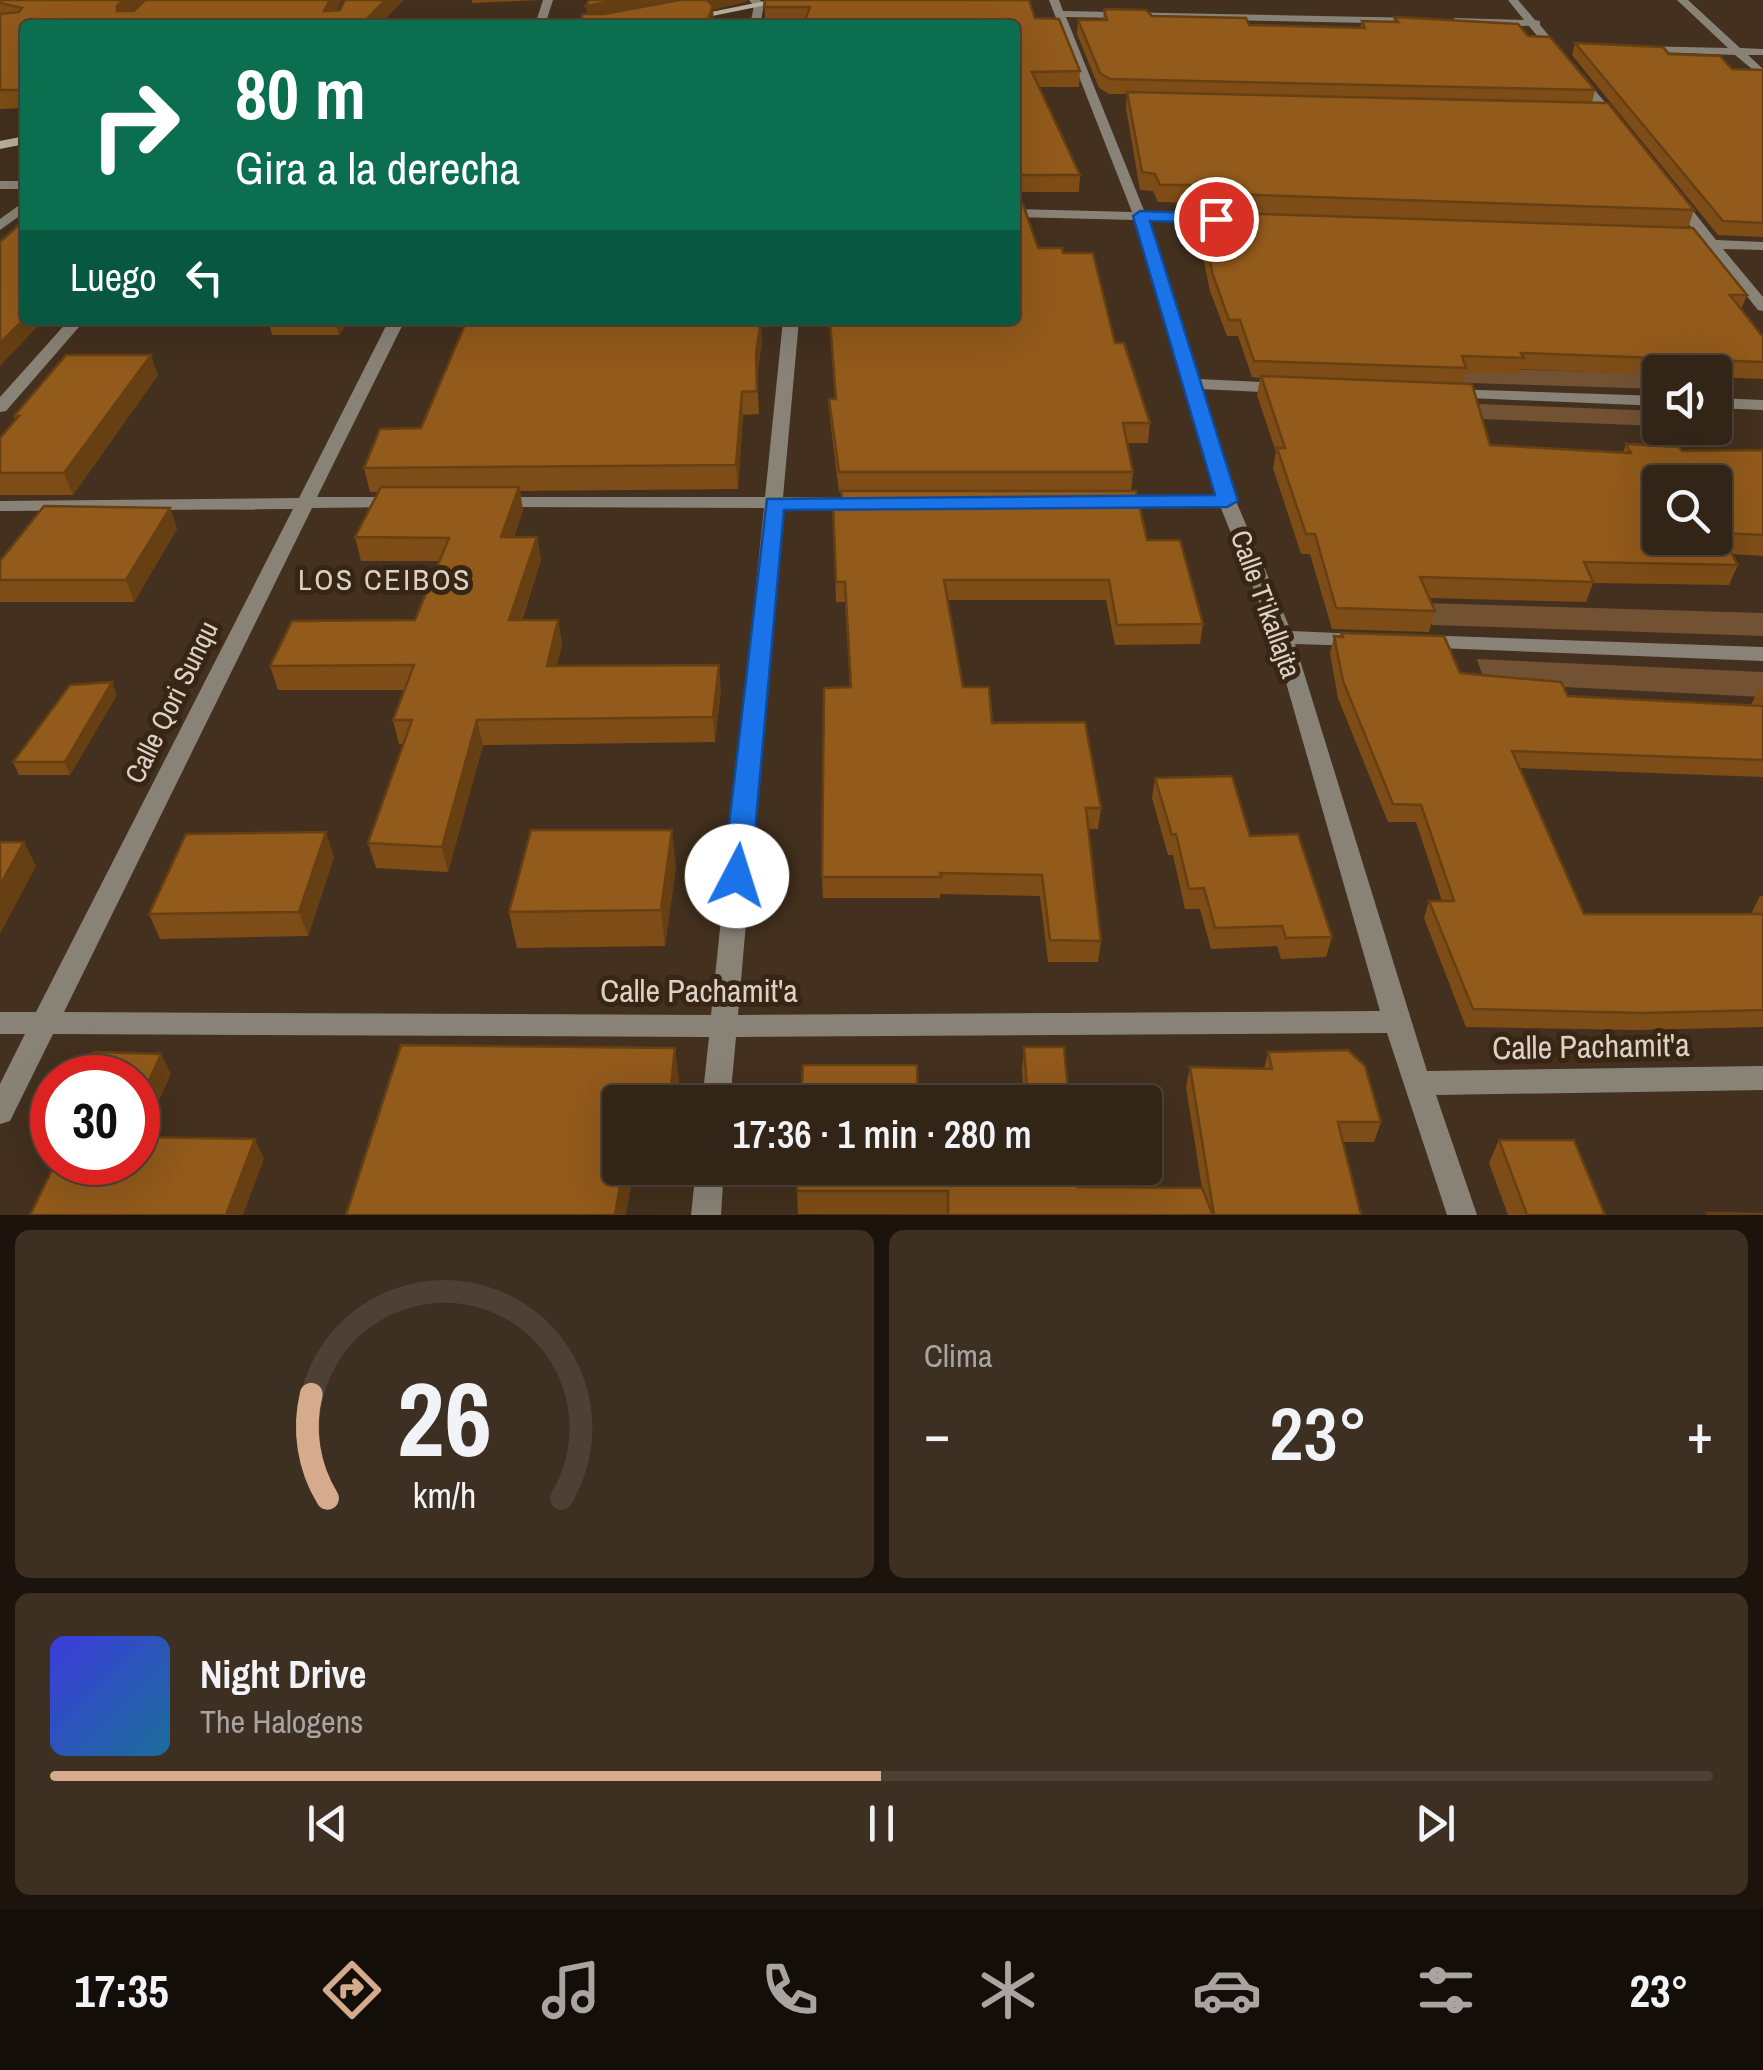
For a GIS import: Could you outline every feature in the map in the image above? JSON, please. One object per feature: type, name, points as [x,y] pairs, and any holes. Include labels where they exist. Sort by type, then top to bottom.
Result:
[{"type":"main road","points":[[641,16],[729,0]]},
{"type":"main road","points":[[676,20],[786,0]]},
{"type":"street","name":"Calle T'ikallajta","points":[[1054,0],[1140,216],[1227,501],[1283,638],[1397,1022],[1462,1215]]},
{"type":"street","points":[[1513,0],[1536,23],[1619,128]]},
{"type":"street","points":[[1682,0],[1763,75]]},
{"type":"street","points":[[1058,14],[1536,23]]},
{"type":"street","points":[[1556,48],[1574,48]]},
{"type":"street","points":[[1629,49],[1763,52]]},
{"type":"street","points":[[1097,100],[1116,100]]},
{"type":"street","points":[[1587,112],[1607,113]]},
{"type":"street","points":[[1669,190],[1763,307]]},
{"type":"street","points":[[0,226],[20,209]]},
{"type":"street","points":[[1020,213],[1238,220]]},
{"type":"street","points":[[1648,234],[1763,246]]},
{"type":"street","points":[[0,407],[73,325]]},
{"type":"street","name":"Calle Qori Sunqu","points":[[0,1112],[394,325]]},
{"type":"street","points":[[717,1085],[792,325]]},
{"type":"street","points":[[1194,384],[1292,388]]},
{"type":"street","points":[[1427,393],[1642,400]]},
{"type":"street","points":[[1732,404],[1763,405]]},
{"type":"street","points":[[1089,502],[1227,501]]},
{"type":"street","points":[[0,506],[421,502]]},
{"type":"street","points":[[480,502],[892,503]]},
{"type":"street","points":[[1283,638],[1763,654]]},
{"type":"street","name":"Calle Pachamit'a","points":[[0,1023],[722,1026],[1397,1022]]},
{"type":"street","name":"Calle Pachamit'a","points":[[1420,1083],[1763,1078]]},
{"type":"street","points":[[706,1215],[709,1185]]},
{"type":"shaded area","points":[[1310,363],[1642,373],[1642,388],[1314,378]]},
{"type":"shaded area","points":[[1323,398],[1642,410],[1642,425],[1328,413]]},
{"type":"shaded area","points":[[1424,603],[1763,613],[1763,636],[1432,625]]},
{"type":"shaded area","points":[[1477,659],[1763,672],[1763,697],[1485,683]]},
{"type":"building","points":[[123,0],[117,11],[134,11],[145,0],[330,0],[324,11],[340,10],[345,0],[385,0],[366,20],[20,20],[20,90],[0,90],[0,14],[19,12],[22,8],[0,3]]},
{"type":"building","points":[[589,0],[618,0],[586,6]]},
{"type":"building","points":[[680,0],[707,0],[713,6],[708,20],[580,20],[583,14]]},
{"type":"building","points":[[765,0],[1029,0],[1035,18],[1059,19],[1080,71],[1032,72],[1080,175],[1020,175],[1020,20],[805,20],[810,7],[764,7]]},
{"type":"building","points":[[1104,10],[1146,10],[1152,16],[1246,18],[1249,25],[1365,28],[1362,21],[1398,22],[1394,17],[1518,24],[1528,36],[1550,37],[1595,90],[1110,79],[1100,73],[1078,20],[1107,20]]},
{"type":"building","points":[[1575,43],[1663,47],[1669,54],[1720,56],[1732,69],[1763,70],[1763,223],[1723,221]]},
{"type":"building","points":[[1127,92],[1608,103],[1694,210],[1196,193],[1195,185],[1160,185],[1155,174],[1142,172]]},
{"type":"building","points":[[1020,203],[1038,248],[1093,253],[1115,343],[1124,343],[1150,423],[1123,423],[1133,472],[839,472],[829,399],[836,399],[830,325],[1020,325]]},
{"type":"building","points":[[1199,212],[1693,228],[1747,295],[1730,295],[1763,337],[1763,362],[1732,361],[1732,355],[1642,358],[1521,353],[1524,358],[1462,356],[1466,368],[1254,361],[1240,320],[1229,320],[1213,275]]},
{"type":"building","points":[[20,224],[20,323],[0,343],[0,242]]},
{"type":"building","points":[[465,325],[760,325],[757,391],[742,392],[736,465],[364,468],[380,429],[421,428]]},
{"type":"building","points":[[66,355],[151,355],[64,473],[0,473],[0,438]]},
{"type":"building","points":[[1261,376],[1472,384],[1490,445],[1631,453],[1626,444],[1679,447],[1682,451],[1763,450],[1763,535],[1732,534],[1732,465],[1642,465],[1642,555],[1732,554],[1738,565],[1584,562],[1593,582],[1420,577],[1435,611],[1336,608],[1315,534],[1306,534],[1277,448],[1285,448]]},
{"type":"building","points":[[381,487],[519,487],[501,537],[537,537],[509,620],[558,620],[547,666],[719,665],[713,717],[477,720],[442,847],[368,843],[412,720],[393,720],[414,665],[270,666],[292,621],[415,620],[449,538],[355,537]]},
{"type":"building","points":[[841,491],[1136,491],[1147,540],[1180,540],[1203,624],[1117,625],[1109,580],[944,580],[963,687],[989,687],[992,723],[1085,722],[1101,808],[1086,808],[1101,941],[1050,940],[1042,875],[822,877],[824,688],[851,687],[845,582],[836,582],[833,505],[843,505]]},
{"type":"building","points":[[44,506],[170,508],[126,580],[0,580],[0,561]]},
{"type":"building","points":[[1341,633],[1444,636],[1460,673],[1561,682],[1568,696],[1763,706],[1763,760],[1512,751],[1584,914],[1763,914],[1763,1010],[1644,1013],[1473,1009],[1429,901],[1454,901],[1421,805],[1393,804],[1343,681],[1334,636],[1343,637]]},
{"type":"building","points":[[112,682],[65,762],[13,762],[70,685]]},
{"type":"building","points":[[1232,776],[1250,836],[1298,834],[1332,937],[1286,938],[1282,926],[1215,928],[1204,888],[1189,889],[1176,834],[1172,835],[1155,778]]},
{"type":"building","points":[[531,830],[672,830],[661,910],[509,912]]},
{"type":"building","points":[[326,832],[299,912],[149,914],[186,834]]},
{"type":"building","points":[[0,842],[24,842],[0,885]]},
{"type":"building","points":[[401,1045],[675,1048],[671,1085],[602,1085],[602,1185],[620,1185],[615,1215],[346,1215]]},
{"type":"building","points":[[1024,1047],[1064,1047],[1067,1085],[1027,1085]]},
{"type":"building","points":[[1348,1050],[1365,1066],[1381,1122],[1338,1122],[1361,1215],[1214,1215],[1190,1067],[1272,1069],[1268,1052]]},
{"type":"building","points":[[94,1052],[161,1054],[160,1056],[88,1055]]},
{"type":"building","points":[[803,1065],[917,1065],[918,1085],[802,1085]]},
{"type":"building","points":[[160,1137],[255,1139],[226,1215],[30,1215],[45,1185],[160,1185]]},
{"type":"building","points":[[1499,1140],[1574,1140],[1605,1215],[1527,1215]]},
{"type":"building","points":[[797,1185],[1202,1188],[1213,1215],[948,1215],[948,1191],[797,1191]]},
{"type":"building","points":[[1763,1214],[1763,1215],[1708,1215]]},
{"type":"district","name":"LOS CEIBOS","points":[[385,579]]},
{"type":"route","points":[[737,876],[774,504],[1227,501],[1140,216],[1216,219]]}]
